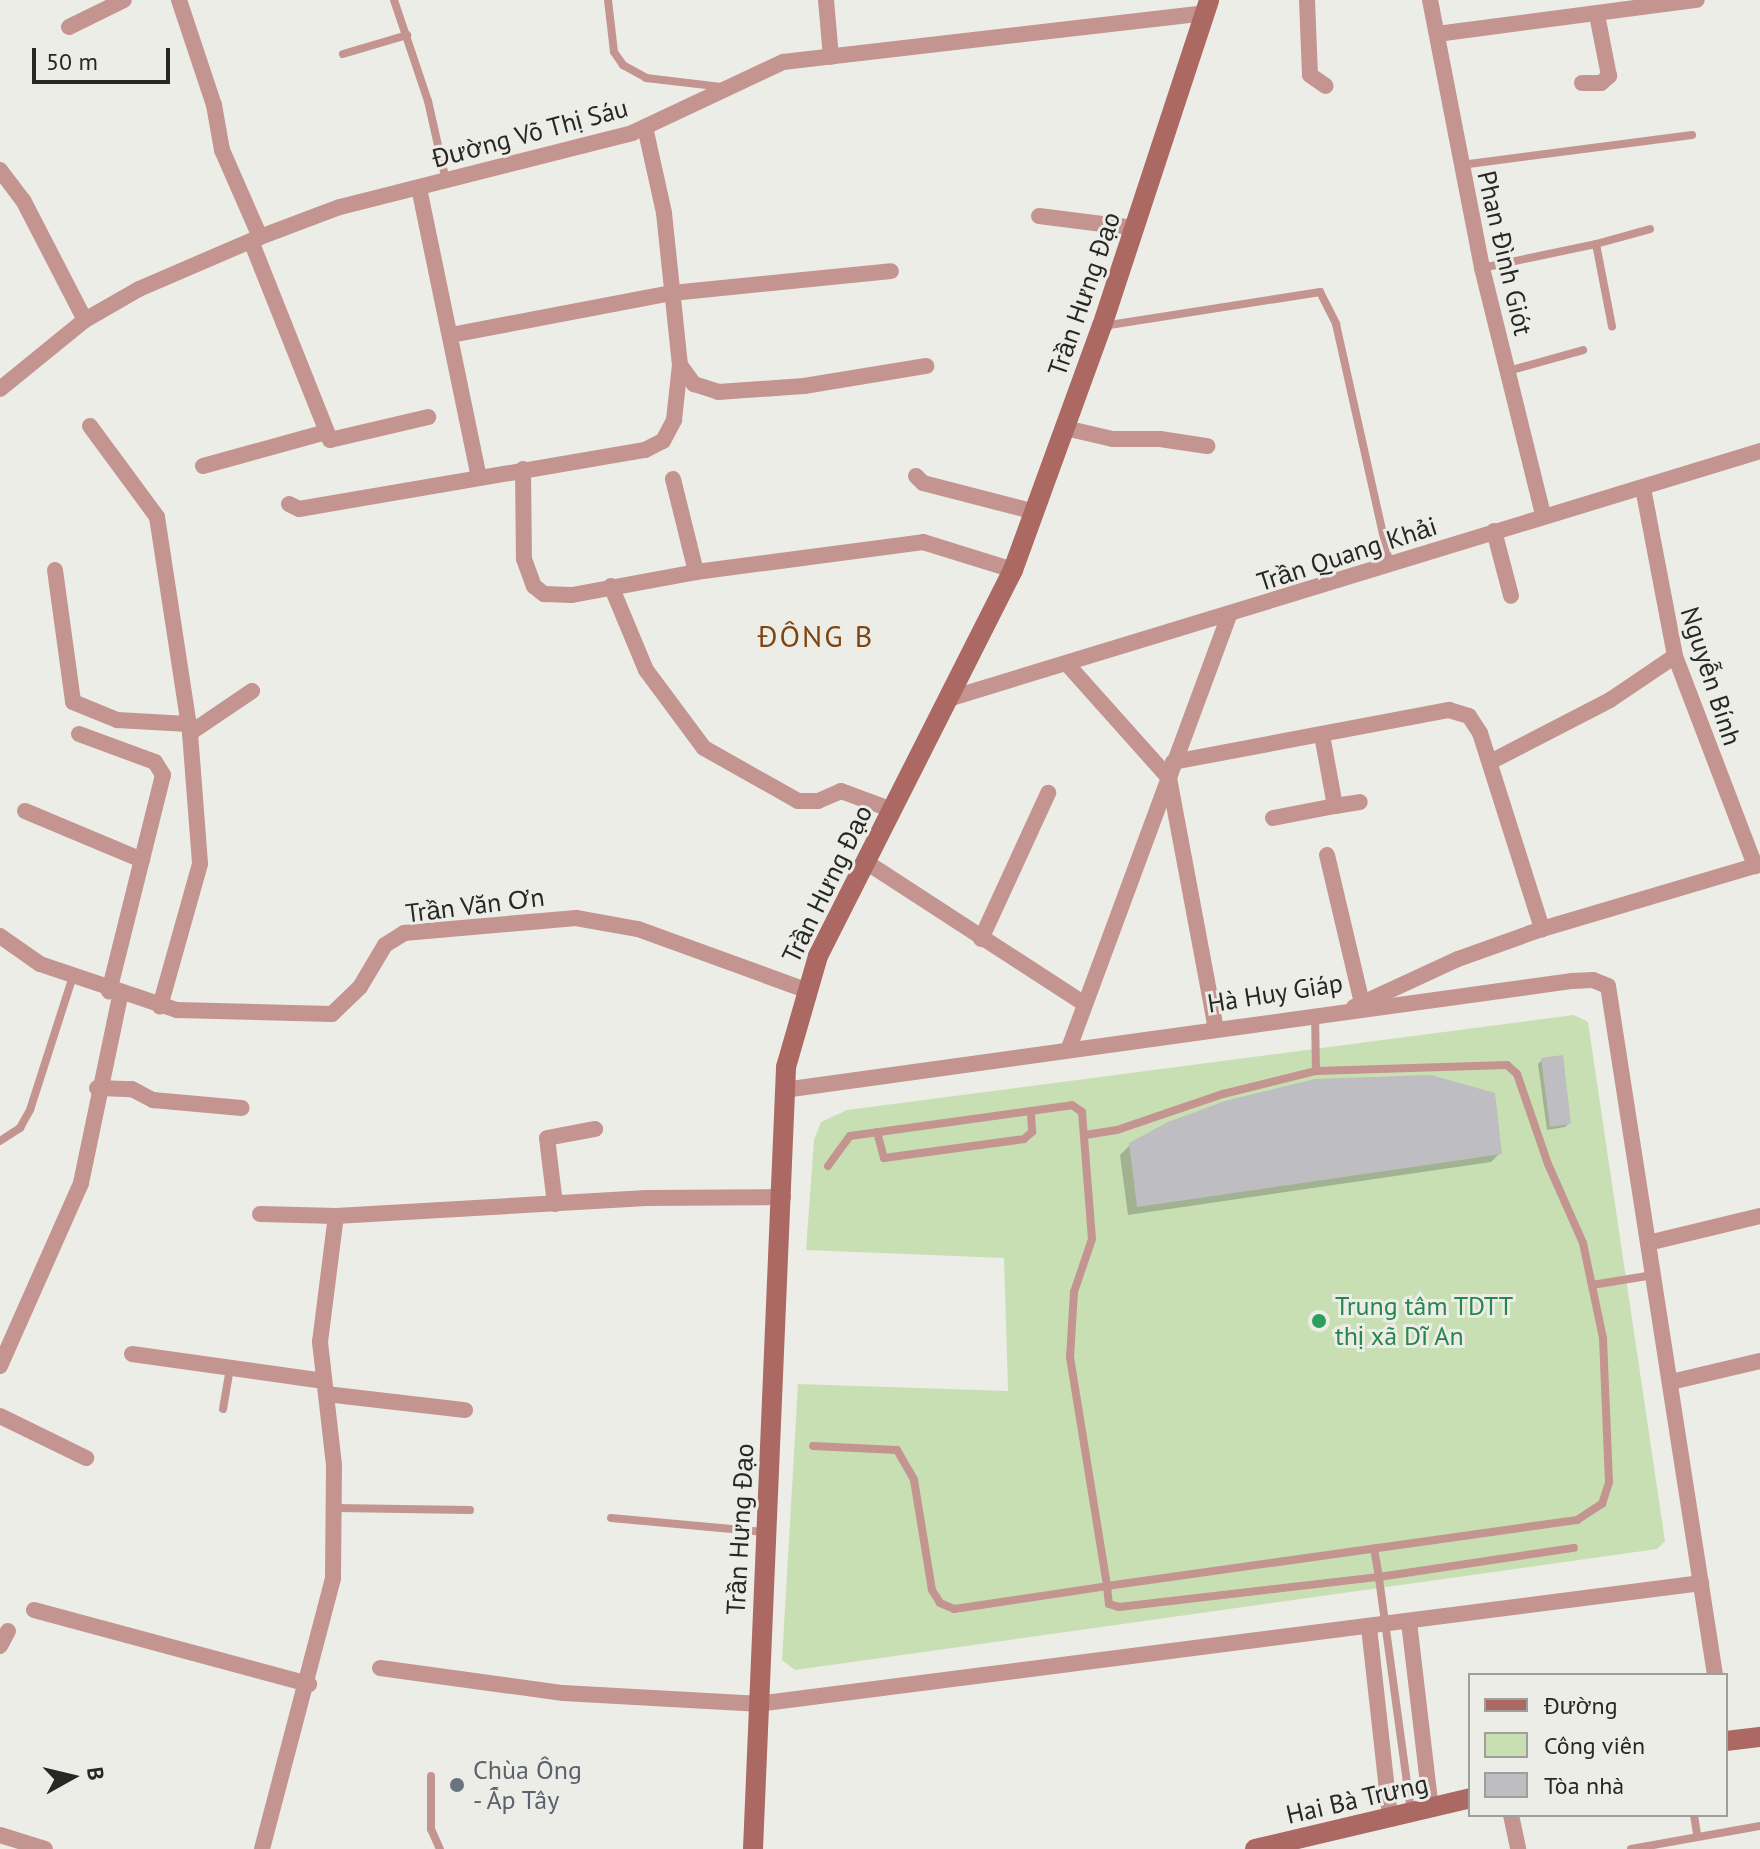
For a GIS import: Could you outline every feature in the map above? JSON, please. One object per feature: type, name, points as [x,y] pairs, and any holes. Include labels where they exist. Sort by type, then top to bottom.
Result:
[{"type":"main road","name":"Trần Hưng Đạo","points":[[753,1849],[757,1704],[783,1197],[784,1090],[806,990],[866,862],[1013,570],[1102,326],[1206,7]]},
{"type":"main road","points":[[1728,1741],[1760,1737]]},
{"type":"main road","name":"Hai Bà Trưng","points":[[1255,1849],[1468,1799]]},
{"type":"street","points":[[69,27],[124,0]]},
{"type":"street","points":[[179,0],[214,105],[222,150],[323,433],[330,440],[428,417]]},
{"type":"street","points":[[826,0],[831,57]]},
{"type":"street","points":[[1307,0],[1310,75],[1326,86]]},
{"type":"street","name":"Phan Đình Giót","points":[[1430,0],[1482,268],[1543,515]]},
{"type":"street","points":[[1437,34],[1597,15],[1634,5],[1697,0]]},
{"type":"street","name":"Đường Võ Thị Sáu","points":[[0,389],[85,320],[139,289],[256,239],[340,207],[571,153],[645,127],[724,87],[783,62],[1206,7]]},
{"type":"street","points":[[1582,83],[1601,83],[1609,76],[1597,15]]},
{"type":"street","points":[[289,504],[299,509],[645,450],[663,441],[674,420],[680,365],[664,213],[645,127]]},
{"type":"street","points":[[0,170],[23,200],[85,320]]},
{"type":"street","points":[[419,188],[479,477]]},
{"type":"street","points":[[1039,216],[1134,228]]},
{"type":"street","points":[[451,335],[672,293],[891,271]]},
{"type":"street","points":[[680,365],[694,384],[718,392],[804,386],[926,366]]},
{"type":"street","points":[[90,426],[157,517],[189,728],[200,864],[160,1006]]},
{"type":"street","points":[[1065,428],[1113,439],[1160,439],[1207,446]]},
{"type":"street","points":[[203,466],[323,433]]},
{"type":"street","name":"Trần Quang Khải","points":[[948,699],[1229,616],[1543,515],[1760,451]]},
{"type":"street","points":[[523,469],[522,540],[534,586],[559,596],[696,572],[923,542],[1013,570]]},
{"type":"street","points":[[916,476],[923,483],[1035,512]]},
{"type":"street","points":[[673,479],[696,572]]},
{"type":"street","name":"Nguyễn Bính","points":[[1643,488],[1675,656],[1757,865]]},
{"type":"street","points":[[1494,531],[1511,596]]},
{"type":"street","points":[[55,570],[73,702],[117,720],[189,728],[252,691]]},
{"type":"street","points":[[611,586],[646,670],[704,748],[798,801],[818,801],[841,791],[892,810]]},
{"type":"street","points":[[1069,1048],[1229,616]]},
{"type":"street","points":[[1490,762],[1610,700],[1675,656]]},
{"type":"street","points":[[1067,664],[1171,770],[1216,1028]]},
{"type":"street","points":[[1171,770],[1449,710],[1469,716],[1490,762],[1542,929]]},
{"type":"street","points":[[0,1366],[81,1183],[115,992],[161,766],[79,734]]},
{"type":"street","points":[[1322,735],[1335,806]]},
{"type":"street","points":[[981,939],[1048,793]]},
{"type":"street","points":[[1273,818],[1360,802]]},
{"type":"street","points":[[25,811],[142,860]]},
{"type":"street","points":[[1327,855],[1362,1003]]},
{"type":"street","points":[[866,862],[1085,1004]]},
{"type":"street","name":"Hà Huy Giáp","points":[[784,1090],[1346,1011],[1458,959],[1542,929],[1757,865]]},
{"type":"street","name":"Trần Văn Ơn","points":[[0,936],[40,964],[160,1006],[254,1015],[332,1014],[360,987],[385,945],[404,933],[576,918],[638,929],[806,990]]},
{"type":"street","points":[[1346,1011],[1572,981],[1593,980],[1608,986],[1715,1673]]},
{"type":"street","points":[[97,1088],[132,1089],[153,1100],[242,1108]]},
{"type":"street","points":[[555,1204],[547,1138],[595,1129]]},
{"type":"street","points":[[260,1214],[336,1216],[555,1204],[783,1197]]},
{"type":"street","points":[[262,1849],[309,1684],[333,1579],[336,1508],[320,1342],[336,1216]]},
{"type":"street","points":[[1648,1243],[1760,1216]]},
{"type":"street","points":[[132,1354],[230,1368],[465,1410]]},
{"type":"street","points":[[1671,1382],[1760,1361]]},
{"type":"street","points":[[0,1416],[86,1458]]},
{"type":"street","points":[[380,1668],[563,1693],[757,1704],[1701,1583]]},
{"type":"street","points":[[34,1610],[309,1684]]},
{"type":"street","points":[[1409,1622],[1421,1811]]},
{"type":"street","points":[[1369,1627],[1390,1818]]},
{"type":"street","points":[[1511,1817],[1518,1849]]},
{"type":"street","points":[[0,1835],[45,1849]]},
{"type":"lane","points":[[394,0],[407,35],[446,182]]},
{"type":"lane","points":[[608,0],[614,52],[623,65],[646,78],[724,87]]},
{"type":"lane","points":[[343,54],[407,35]]},
{"type":"lane","points":[[1460,165],[1692,135]]},
{"type":"lane","points":[[1482,268],[1596,244],[1650,229]]},
{"type":"lane","points":[[1596,244],[1612,326]]},
{"type":"lane","points":[[1102,326],[1320,292],[1336,324],[1390,566]]},
{"type":"lane","points":[[1508,371],[1583,350]]},
{"type":"lane","points":[[0,1141],[20,1128],[30,1110],[73,976]]},
{"type":"lane","points":[[1315,1015],[1316,1071]]},
{"type":"lane","points":[[813,1446],[884,1447],[903,1457],[914,1480],[932,1590],[940,1603],[954,1609],[1577,1520],[1602,1504],[1609,1482],[1603,1338],[1583,1243],[1548,1164],[1517,1074],[1507,1065],[1316,1071],[1184,1106],[1117,1130],[1085,1135]]},
{"type":"lane","points":[[828,1166],[843,1140],[877,1132],[1078,1107],[1085,1135],[1092,1239],[1074,1292],[1070,1357],[1109,1604],[1119,1607],[1379,1577],[1574,1548]]},
{"type":"lane","points":[[877,1132],[881,1156],[887,1158],[1024,1139],[1032,1132],[1031,1111]]},
{"type":"lane","points":[[1592,1285],[1653,1275]]},
{"type":"lane","points":[[223,1409],[230,1368]]},
{"type":"lane","points":[[336,1508],[470,1510]]},
{"type":"lane","points":[[611,1518],[766,1532]]},
{"type":"lane","points":[[1374,1548],[1421,1811]]},
{"type":"lane","points":[[431,1776],[431,1829],[440,1849]]},
{"type":"lane","points":[[1694,1817],[1697,1833]]},
{"type":"lane","points":[[1631,1849],[1697,1833],[1760,1826]]},
{"type":"green space","name":"Trung tâm TDTT thị xã Dĩ An","points":[[1574,1015],[1588,1022],[1665,1541],[1657,1549],[795,1670],[782,1660],[798,1384],[1008,1391],[1004,1258],[806,1250],[814,1140],[821,1122],[847,1110]]},
{"type":"building","points":[[1563,1055],[1571,1124],[1550,1127],[1541,1058]]},
{"type":"building","points":[[1431,1075],[1495,1093],[1502,1154],[1137,1207],[1129,1143],[1168,1122],[1225,1101],[1315,1079]]},
{"type":"place","name":"Trung tâm TDTT thị xã Dĩ An","points":[[1319,1321]]},
{"type":"place","name":"Chùa Ông - Ấp Tây","points":[[457,1785]]},
{"type":"district","name":"ĐÔNG B","points":[[816,636]]}]
